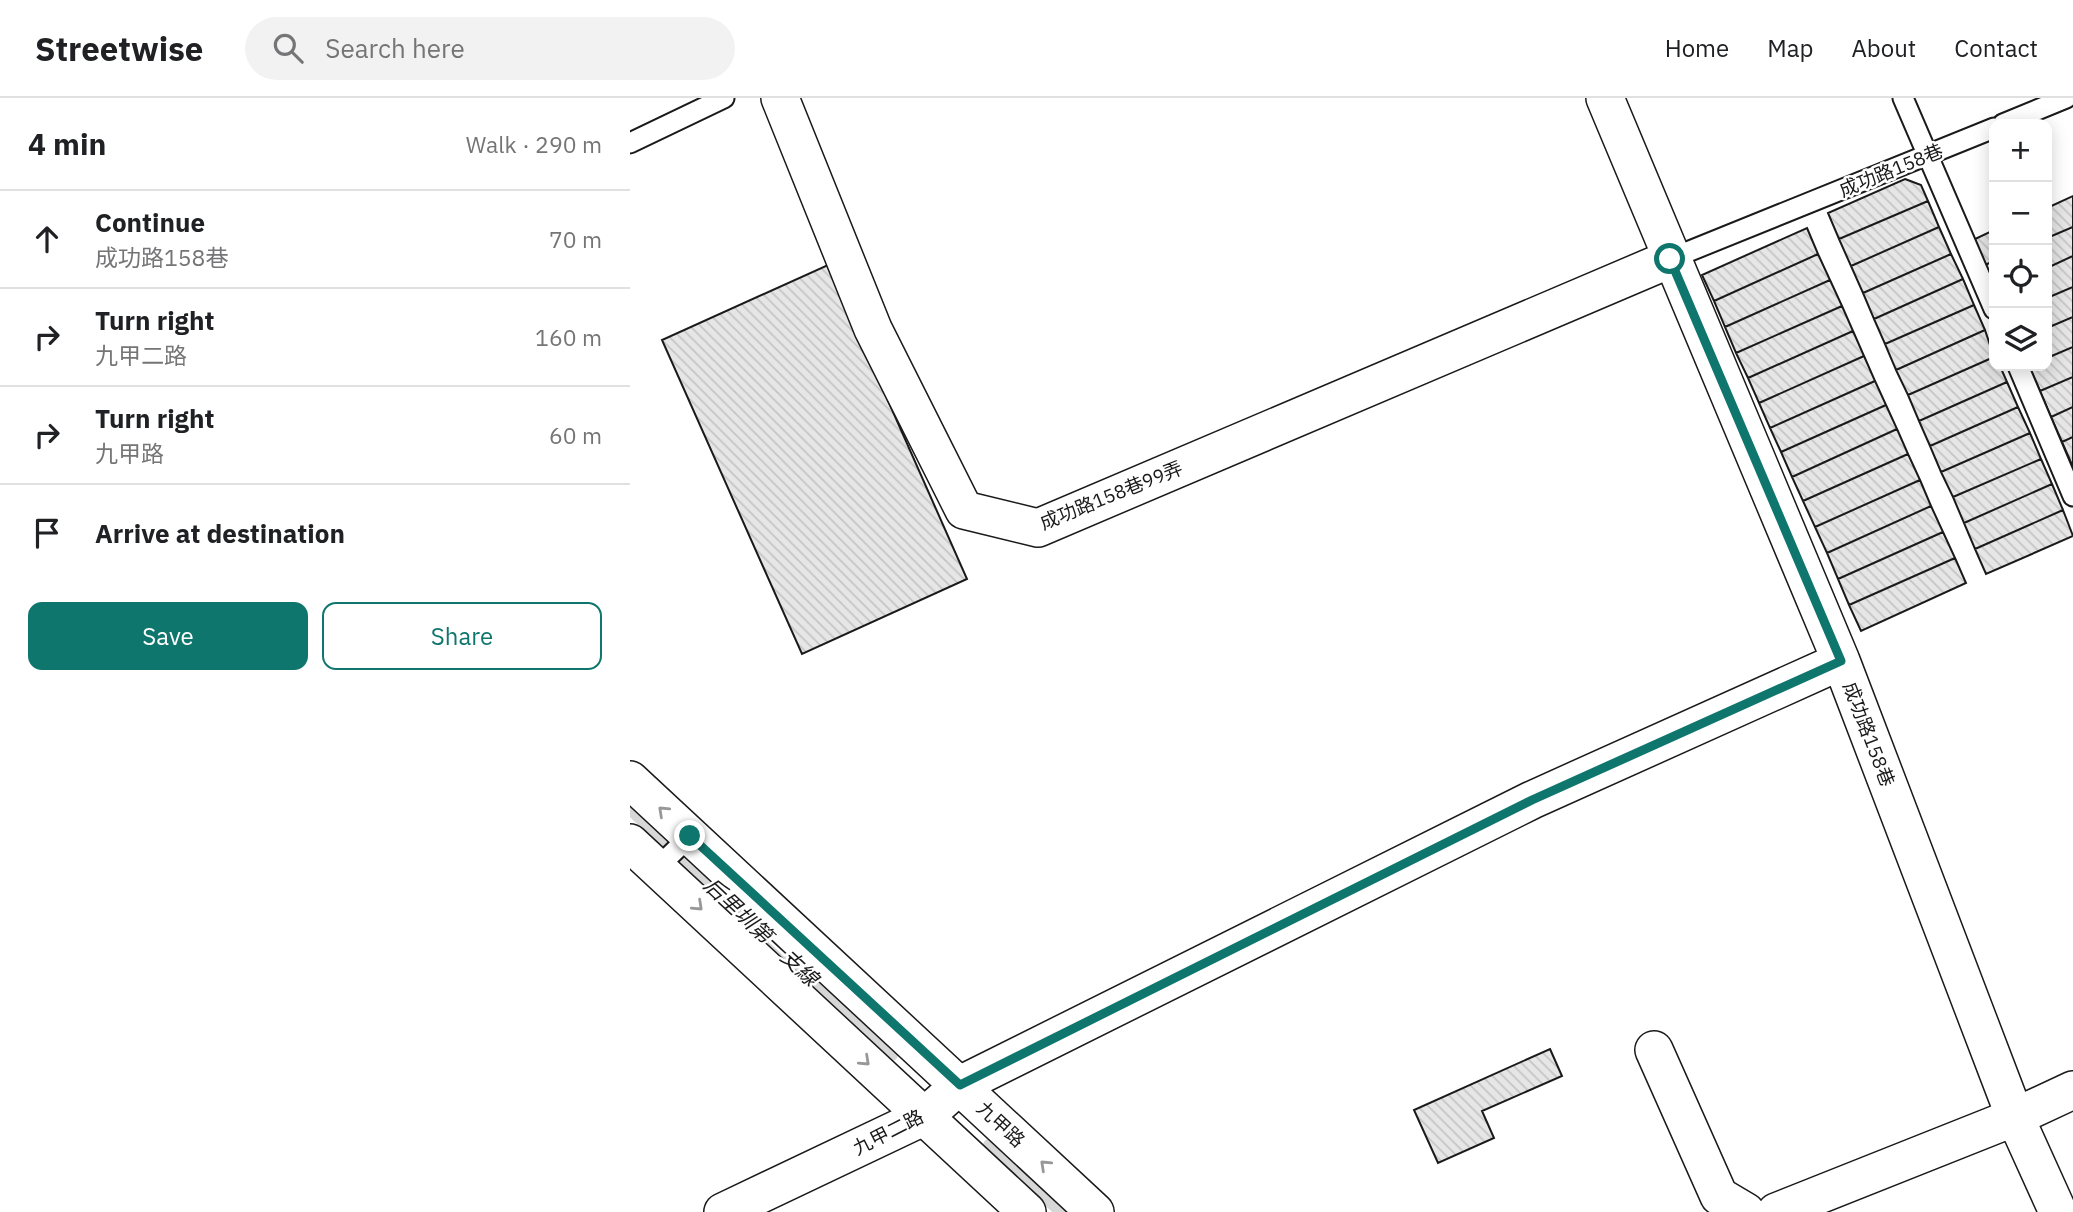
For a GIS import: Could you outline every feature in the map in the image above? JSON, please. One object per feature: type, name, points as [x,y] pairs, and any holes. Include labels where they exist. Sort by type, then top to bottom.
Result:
[{"type":"street","name":"成功路158巷99弄","points":[[780,98],[873,329],[964,510],[1038,528],[1670,259]]},
{"type":"street","name":"成功路158巷","points":[[1605,98],[1670,259],[1841,661],[2015,1117],[2058,1212]]},
{"type":"street","name":"九甲二路","points":[[723,1212],[925,1116],[960,1085],[1532,800],[1841,661]]},
{"type":"street","name":"九甲路","points":[[630,780],[1095,1212]]},
{"type":"street","points":[[630,843],[1027,1212]]},
{"type":"street","points":[[1654,1050],[1719,1196],[1746,1212]]},
{"type":"street","points":[[1776,1212],[2015,1117],[2073,1090]]},
{"type":"lane","points":[[630,142],[724,98]]},
{"type":"lane","points":[[1903,98],[1994,308]]},
{"type":"lane","points":[[2015,119],[2066,98]]},
{"type":"lane","name":"成功路158巷","points":[[1670,259],[1989,130]]},
{"type":"lane","points":[[2020,371],[2073,496]]},
{"type":"lane","points":[[657,868],[690,836]]},
{"type":"building","points":[[1905,179],[1921,185],[1928,201],[1839,239],[1828,213]]},
{"type":"building","points":[[2073,196],[2073,227],[2052,236],[2052,206]]},
{"type":"building","points":[[1928,201],[1939,227],[1851,266],[1839,239]]},
{"type":"building","points":[[1939,227],[1951,254],[1863,293],[1851,266]]},
{"type":"building","points":[[2073,227],[2073,256],[2052,266],[2052,245],[2052,236]]},
{"type":"building","points":[[1807,228],[1818,254],[1714,301],[1702,275]]},
{"type":"building","points":[[1989,232],[1989,263],[1985,265],[1975,239]]},
{"type":"building","points":[[1818,254],[1830,280],[1725,327],[1714,301]]},
{"type":"building","points":[[1951,254],[1963,279],[1874,319],[1863,293]]},
{"type":"building","points":[[2073,256],[2073,287],[2052,296],[2052,266]]},
{"type":"building","points":[[828,265],[967,579],[802,654],[662,340]]},
{"type":"building","points":[[1963,279],[1974,305],[1885,344],[1874,319]]},
{"type":"building","points":[[1830,280],[1842,306],[1736,353],[1725,327]]},
{"type":"building","points":[[2073,287],[2073,317],[2052,326],[2052,308],[2052,296]]},
{"type":"building","points":[[1974,305],[1985,330],[1896,370],[1885,344]]},
{"type":"building","points":[[1842,306],[1853,331],[1748,378],[1736,353]]},
{"type":"building","points":[[2073,317],[2073,347],[2052,356],[2052,326]]},
{"type":"building","points":[[1985,330],[1989,342],[1989,359],[1908,395],[1896,370]]},
{"type":"building","points":[[1853,331],[1864,356],[1759,403],[1748,378]]},
{"type":"building","points":[[2073,347],[2073,377],[2040,391],[2031,371],[2052,371],[2052,356]]},
{"type":"building","points":[[1864,356],[1875,381],[1770,428],[1759,403]]},
{"type":"building","points":[[1989,359],[1989,371],[2002,371],[2007,382],[1919,421],[1908,395]]},
{"type":"building","points":[[2073,377],[2073,407],[2051,417],[2040,391]]},
{"type":"building","points":[[1875,381],[1886,405],[1781,452],[1770,428]]},
{"type":"building","points":[[2007,382],[2018,407],[1930,446],[1919,421]]},
{"type":"building","points":[[1886,405],[1897,429],[1792,477],[1781,452]]},
{"type":"building","points":[[2018,407],[2030,433],[1941,472],[1930,446]]},
{"type":"building","points":[[2073,407],[2073,437],[2062,442],[2051,417]]},
{"type":"building","points":[[1897,429],[1908,454],[1803,501],[1792,477]]},
{"type":"building","points":[[2030,433],[2041,459],[1953,497],[1941,472]]},
{"type":"building","points":[[2073,437],[2073,467],[2062,442]]},
{"type":"building","points":[[1908,454],[1920,480],[1815,527],[1803,501]]},
{"type":"building","points":[[2041,459],[2052,484],[1964,523],[1953,497]]},
{"type":"building","points":[[1920,480],[1931,506],[1827,553],[1815,527]]},
{"type":"building","points":[[2052,484],[2063,510],[1975,549],[1964,523]]},
{"type":"building","points":[[1931,506],[1943,532],[1838,579],[1827,553]]},
{"type":"building","points":[[2063,510],[2073,536],[1986,574],[1975,549]]},
{"type":"building","points":[[1943,532],[1955,558],[1849,605],[1838,579]]},
{"type":"building","points":[[1955,558],[1966,583],[1861,631],[1849,605]]},
{"type":"building","points":[[1550,1049],[1562,1076],[1482,1111],[1494,1138],[1438,1163],[1414,1110]]},
{"type":"waterway","name":"后里圳第一支線","points":[[630,809],[892,1055]]},
{"type":"waterway","name":"后里圳第一支線","points":[[989,1145],[1061,1212]]},
{"type":"route","points":[[690,836],[960,1085],[1532,800],[1841,661],[1670,259]]}]
